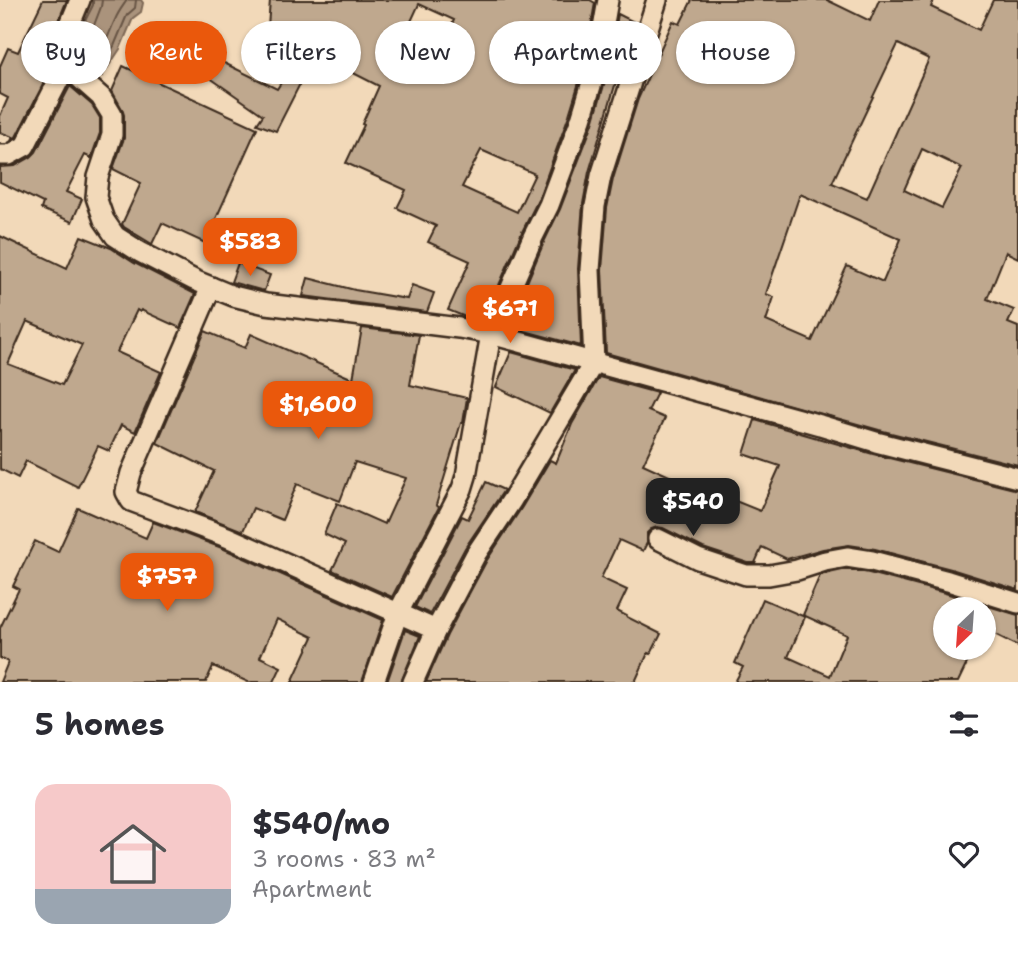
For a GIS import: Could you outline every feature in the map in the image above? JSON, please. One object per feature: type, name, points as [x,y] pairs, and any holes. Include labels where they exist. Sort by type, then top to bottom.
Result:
[{"type":"street","points":[[71,21],[80,0]]},
{"type":"street","points":[[374,682],[398,613],[466,475],[491,334],[549,205],[578,130],[596,69],[608,0]]},
{"type":"street","points":[[413,682],[436,630],[476,554],[512,500],[594,362],[590,270],[601,176],[657,0]]},
{"type":"street","points":[[0,155],[9,155],[25,146],[57,84]]},
{"type":"street","points":[[86,84],[101,97],[112,115],[113,135],[98,177],[96,197],[104,220],[115,236],[140,252],[211,287],[233,296],[266,304],[491,334],[876,442],[1018,478]]},
{"type":"street","points":[[211,287],[131,473],[126,492],[131,501],[227,537],[436,630]]},
{"type":"street","points":[[658,539],[698,559],[746,575],[769,575],[847,557],[948,581],[1018,603]]},
{"type":"water","points":[[87,0],[141,0],[143,3],[141,12],[132,21],[125,21],[125,37],[111,62],[111,21],[78,21]]},
{"type":"building","points":[[43,0],[67,0],[58,21],[33,21]]},
{"type":"building","points":[[270,0],[590,0],[595,3],[592,21],[489,21],[489,84],[578,84],[538,200],[484,320],[448,310],[470,261],[428,242],[436,226],[397,208],[406,190],[346,163],[379,86],[375,84],[475,84],[475,21],[454,21],[419,4],[411,21],[375,21],[375,84],[361,77],[361,21],[268,21]],"holes":[[[481,150],[535,174],[517,212],[462,187]]]},
{"type":"building","points":[[692,0],[827,0],[870,21],[879,0],[934,0],[931,7],[979,30],[993,0],[1018,0],[1018,258],[1006,252],[987,299],[1014,310],[1008,323],[1018,327],[1018,465],[879,430],[606,353],[602,270],[607,208],[613,179],[638,99],[645,84],[662,84],[662,46],[673,21],[676,22],[676,84],[795,84],[795,21],[682,21]],"holes":[[[898,44],[929,59],[867,198],[832,183]],[[922,149],[962,168],[942,208],[904,190]],[[800,194],[901,239],[883,282],[847,266],[812,341],[766,321],[774,297],[766,294]]]},
{"type":"building","points":[[618,14],[632,21],[617,21]]},
{"type":"building","points":[[21,46],[21,84],[43,84],[16,137],[12,139],[13,137],[0,132],[0,116],[8,98],[0,94],[0,66],[8,48],[18,52]]},
{"type":"building","points":[[227,64],[241,71],[241,84],[267,84],[277,89],[280,84],[300,84],[276,131],[257,124],[263,115],[219,84],[227,84]]},
{"type":"building","points":[[123,66],[125,84],[162,84],[257,128],[205,243],[162,223],[152,244],[122,224],[141,183],[113,169],[124,138],[124,115],[112,91]]},
{"type":"building","points":[[604,84],[615,84],[589,172],[583,204],[578,269],[581,346],[521,330],[526,318],[514,313],[560,209],[593,123]]},
{"type":"building","points":[[70,86],[92,105],[100,118],[100,133],[91,158],[85,155],[66,192],[82,199],[72,222],[41,209],[43,203],[0,182],[0,167],[15,166],[36,152]]},
{"type":"building","points":[[0,236],[67,268],[81,236],[111,248],[134,263],[195,294],[180,328],[137,310],[117,352],[161,372],[135,432],[121,425],[109,451],[98,446],[78,487],[26,461],[18,478],[0,469]],"holes":[[[27,321],[82,345],[62,385],[8,364]]]},
{"type":"building","points":[[238,263],[270,275],[264,291],[231,282]]},
{"type":"building","points":[[308,278],[407,299],[412,285],[434,293],[427,312],[303,296]]},
{"type":"building","points":[[362,328],[419,335],[410,385],[467,398],[463,423],[436,505],[439,507],[392,597],[332,570],[345,544],[324,534],[337,503],[384,524],[406,478],[355,462],[340,501],[297,484],[282,520],[253,508],[243,531],[195,512],[214,471],[157,443],[205,331],[245,348],[251,334],[353,379]]},
{"type":"building","points":[[511,352],[575,370],[550,413],[496,387]]},
{"type":"building","points":[[599,377],[657,393],[648,411],[665,418],[643,464],[700,490],[701,487],[760,511],[780,466],[744,454],[755,420],[873,454],[1018,490],[1018,590],[951,569],[849,545],[787,559],[762,547],[755,563],[748,563],[703,548],[657,527],[647,533],[647,543],[643,551],[619,540],[601,578],[627,590],[617,611],[661,634],[651,654],[648,653],[635,682],[426,682],[447,635],[487,560],[550,460],[556,463],[572,424]]},
{"type":"building","points":[[486,482],[504,490],[465,548],[430,614],[415,607],[462,516],[468,519]]},
{"type":"building","points":[[78,508],[146,538],[153,522],[222,548],[383,620],[362,682],[292,682],[313,637],[277,619],[260,657],[281,667],[274,682],[248,682],[213,666],[206,682],[0,682],[8,662],[0,658],[0,628],[19,589],[13,586],[35,541],[58,552]]},
{"type":"building","points":[[847,569],[958,597],[933,597],[933,660],[969,660],[958,682],[735,682],[743,667],[735,663],[763,599],[805,617],[788,657],[830,676],[847,635],[803,615],[820,575]]},
{"type":"building","points":[[996,608],[1018,615],[1018,646],[996,635]]},
{"type":"building","points":[[405,630],[420,636],[401,682],[387,682]]}]
